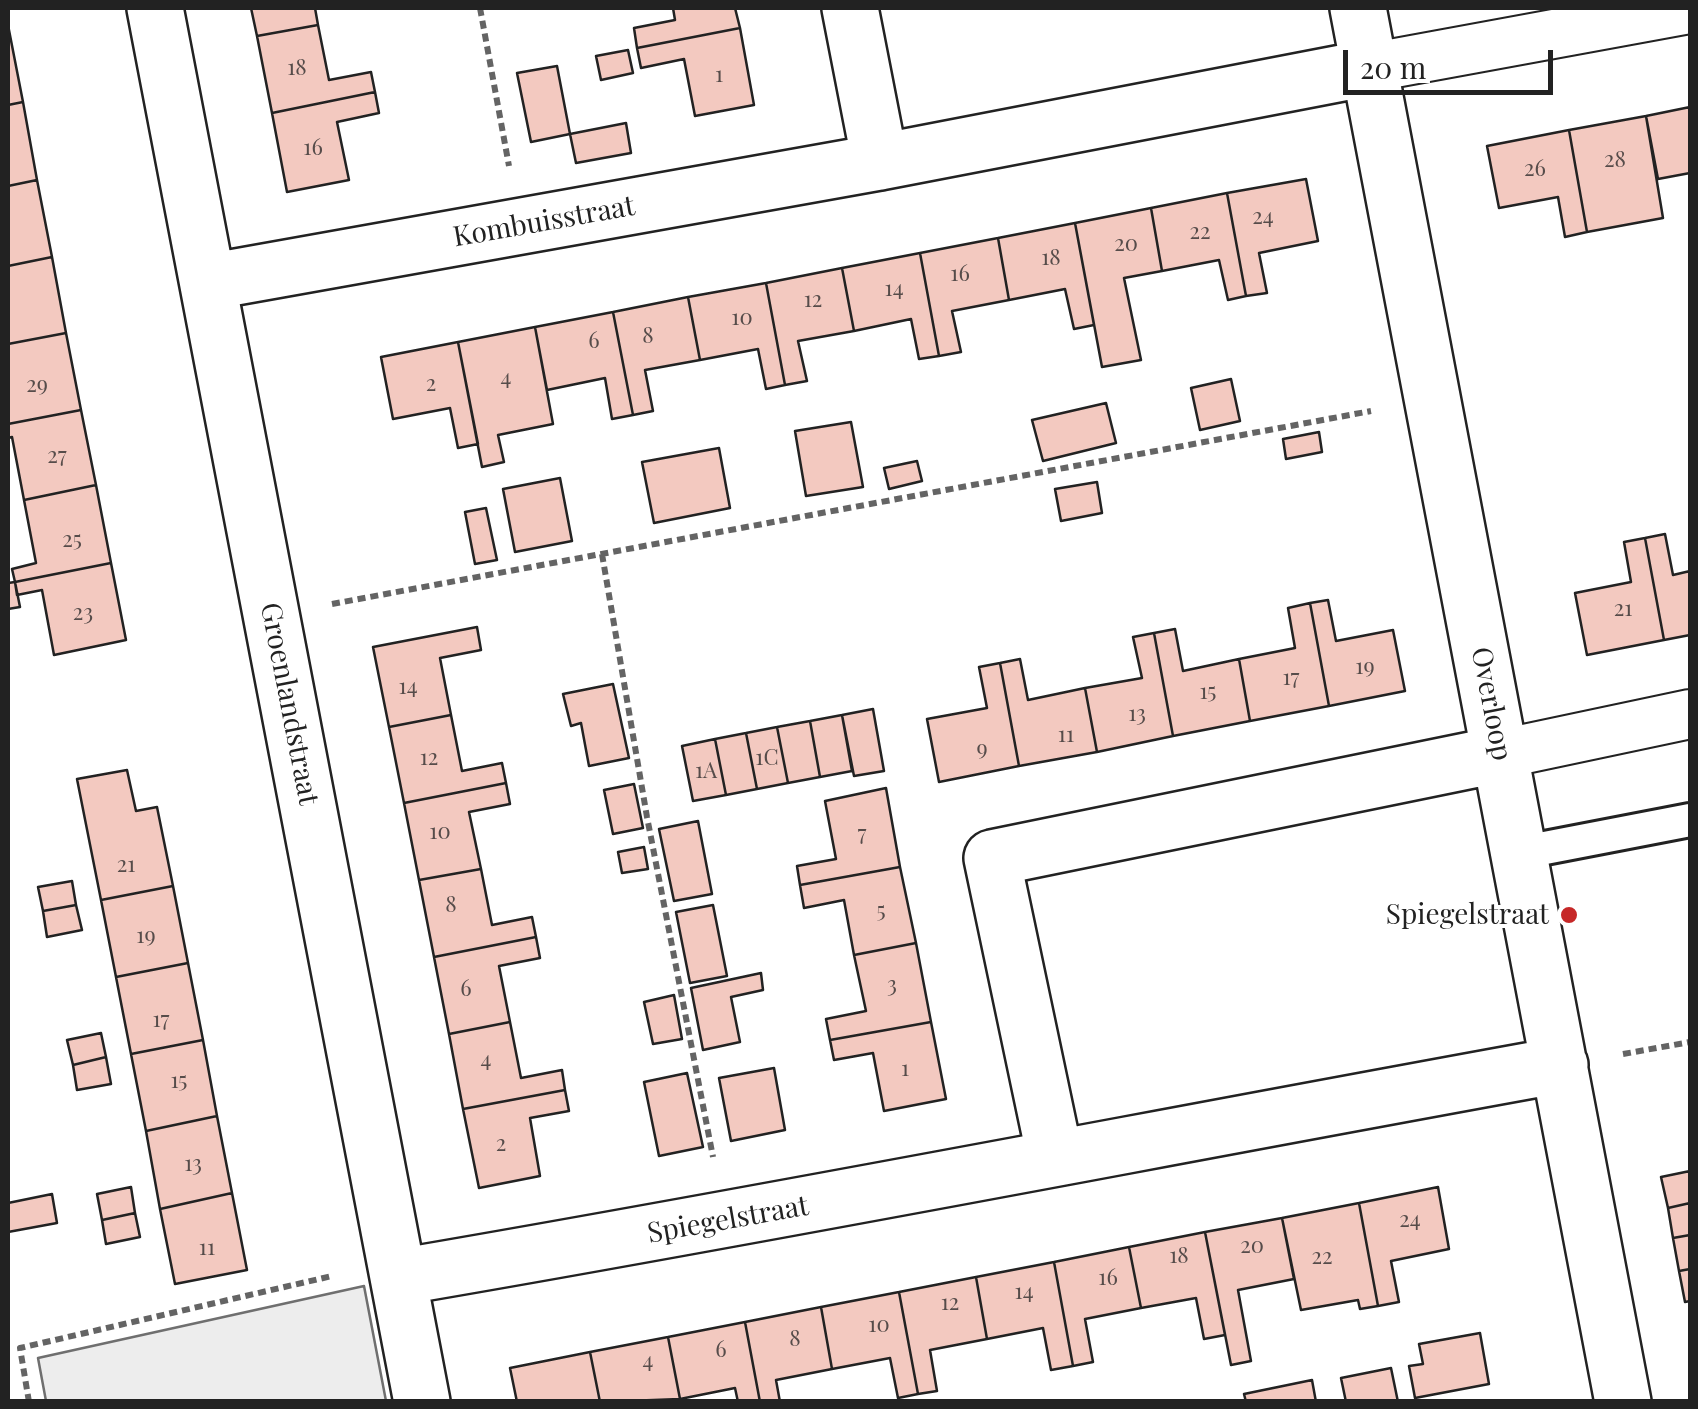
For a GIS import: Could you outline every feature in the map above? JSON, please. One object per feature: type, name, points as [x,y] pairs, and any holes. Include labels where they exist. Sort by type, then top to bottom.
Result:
[{"type":"street","name":"Groenlandstraat","points":[[155,8],[422,1402]]},
{"type":"street","points":[[850,8],[880,162]]},
{"type":"street","name":"Overloop","points":[[1358,8],[1624,1402]]},
{"type":"street","points":[[1368,68],[1690,9]]},
{"type":"street","name":"Kombuisstraat","points":[[208,282],[880,162],[1368,68]]},
{"type":"street","points":[[1055,1157],[992,858],[1690,714]]},
{"type":"street","name":"Spiegelstraat","points":[[397,1269],[726,1222],[1055,1157],[1560,1065]]},
{"type":"lane","points":[[1519,853],[1690,820]]},
{"type":"path","points":[[480,8],[520,226]]},
{"type":"path","points":[[272,616],[1432,400]]},
{"type":"path","points":[[602,554],[647,817],[726,1222]]},
{"type":"path","points":[[29,1402],[20,1348],[397,1269]]},
{"type":"shaded area","points":[[364,1286],[386,1401],[46,1401],[38,1358]]},
{"type":"building","points":[[251,8],[315,8],[318,25],[257,36]]},
{"type":"building","points":[[673,8],[735,8],[740,28],[637,48],[634,28],[675,20]]},
{"type":"building","points":[[8,25],[23,102],[8,105]]},
{"type":"building","points":[[318,25],[329,80],[371,72],[375,92],[272,113],[257,36]]},
{"type":"building","points":[[740,28],[754,105],[695,116],[684,59],[641,68],[637,48]]},
{"type":"building","points":[[628,50],[633,73],[601,80],[596,56]]},
{"type":"building","points":[[557,66],[570,134],[531,142],[517,73]]},
{"type":"building","points":[[375,92],[379,113],[337,122],[349,180],[287,192],[272,113]]},
{"type":"building","points":[[23,102],[37,180],[8,186],[8,105]]},
{"type":"building","points":[[1690,107],[1690,173],[1658,179],[1646,116]]},
{"type":"building","points":[[1646,116],[1663,218],[1587,232],[1569,130]]},
{"type":"building","points":[[626,123],[631,153],[576,163],[570,134]]},
{"type":"building","points":[[1569,130],[1587,232],[1565,237],[1558,197],[1499,208],[1487,146]]},
{"type":"building","points":[[1306,179],[1318,241],[1259,253],[1267,293],[1246,296],[1227,193]]},
{"type":"building","points":[[37,180],[52,257],[8,266],[8,186]]},
{"type":"building","points":[[1227,193],[1246,296],[1228,300],[1219,260],[1162,271],[1151,208]]},
{"type":"building","points":[[1151,208],[1162,271],[1124,278],[1141,360],[1102,367],[1075,223]]},
{"type":"building","points":[[1075,223],[1094,325],[1074,329],[1065,289],[1009,300],[998,238]]},
{"type":"building","points":[[998,238],[1009,300],[952,311],[961,352],[939,356],[920,253]]},
{"type":"building","points":[[920,253],[939,356],[919,359],[911,319],[854,331],[842,268]]},
{"type":"building","points":[[52,257],[66,333],[8,344],[8,266]]},
{"type":"building","points":[[842,268],[854,331],[798,341],[807,381],[785,385],[766,283]]},
{"type":"building","points":[[766,283],[785,385],[766,389],[758,349],[700,360],[688,297]]},
{"type":"building","points":[[688,297],[700,360],[645,370],[653,411],[633,415],[613,312]]},
{"type":"building","points":[[613,312],[633,415],[612,419],[605,378],[547,390],[535,327]]},
{"type":"building","points":[[535,327],[553,424],[498,435],[504,462],[482,467],[458,342]]},
{"type":"building","points":[[66,333],[81,410],[8,424],[8,344]]},
{"type":"building","points":[[458,342],[478,444],[458,448],[450,408],[393,419],[381,357]]},
{"type":"building","points":[[1231,379],[1240,421],[1200,430],[1191,388]]},
{"type":"building","points":[[1106,403],[1116,443],[1043,461],[1032,420]]},
{"type":"building","points":[[81,410],[96,485],[24,500],[8,424]]},
{"type":"building","points":[[851,422],[863,487],[806,496],[795,431]]},
{"type":"building","points":[[1319,432],[1322,452],[1286,459],[1283,439]]},
{"type":"building","points":[[719,448],[730,508],[654,523],[642,462]]},
{"type":"building","points":[[917,461],[922,481],[889,489],[884,468]]},
{"type":"building","points":[[560,478],[572,541],[515,552],[503,489]]},
{"type":"building","points":[[1097,482],[1102,513],[1061,521],[1055,489]]},
{"type":"building","points":[[96,485],[111,563],[15,582],[12,569],[36,563],[24,500]]},
{"type":"building","points":[[486,508],[497,560],[475,564],[465,512]]},
{"type":"building","points":[[1665,534],[1673,575],[1690,571],[1690,635],[1664,640],[1645,538]]},
{"type":"building","points":[[1645,538],[1664,640],[1587,655],[1575,593],[1631,582],[1624,542]]},
{"type":"building","points":[[111,563],[126,640],[54,655],[42,590],[17,595],[15,582]]},
{"type":"building","points":[[15,582],[20,607],[8,609],[8,583]]},
{"type":"building","points":[[1328,600],[1336,641],[1393,630],[1405,691],[1329,706],[1310,603]]},
{"type":"building","points":[[1310,603],[1329,706],[1250,721],[1239,659],[1295,648],[1288,608]]},
{"type":"building","points":[[477,627],[481,650],[440,658],[451,715],[389,727],[373,647]]},
{"type":"building","points":[[1175,629],[1183,671],[1239,659],[1250,721],[1173,736],[1154,633]]},
{"type":"building","points":[[1154,633],[1173,736],[1097,752],[1085,688],[1142,678],[1133,637]]},
{"type":"building","points":[[1020,659],[1028,700],[1085,688],[1097,752],[1019,766],[1000,663]]},
{"type":"building","points":[[1000,663],[1019,766],[939,782],[927,719],[987,708],[979,667]]},
{"type":"building","points":[[613,684],[629,758],[589,766],[581,723],[571,726],[563,694]]},
{"type":"building","points":[[873,709],[884,771],[854,776],[842,715]]},
{"type":"building","points":[[451,715],[462,771],[502,763],[506,783],[404,803],[389,727]]},
{"type":"building","points":[[842,715],[852,771],[820,777],[810,721]]},
{"type":"building","points":[[810,721],[820,777],[788,783],[777,727]]},
{"type":"building","points":[[777,727],[788,783],[757,789],[746,733]]},
{"type":"building","points":[[746,733],[757,789],[726,795],[715,739]]},
{"type":"building","points":[[715,739],[726,795],[693,801],[682,746]]},
{"type":"building","points":[[127,770],[136,811],[157,807],[173,886],[101,900],[77,779]]},
{"type":"building","points":[[506,783],[510,804],[469,812],[481,869],[419,880],[404,803]]},
{"type":"building","points":[[634,784],[643,828],[613,834],[604,790]]},
{"type":"building","points":[[886,788],[900,867],[800,885],[797,866],[836,859],[825,801]]},
{"type":"building","points":[[698,821],[712,894],[674,901],[659,829]]},
{"type":"building","points":[[644,847],[648,869],[622,873],[618,852]]},
{"type":"building","points":[[900,867],[916,943],[854,955],[844,900],[804,908],[800,885]]},
{"type":"building","points":[[481,869],[492,925],[532,917],[536,937],[434,957],[419,880]]},
{"type":"building","points":[[72,881],[76,905],[43,911],[38,887]]},
{"type":"building","points":[[173,886],[188,963],[116,977],[101,900]]},
{"type":"building","points":[[76,905],[82,930],[47,937],[43,911]]},
{"type":"building","points":[[713,905],[727,976],[690,983],[676,912]]},
{"type":"building","points":[[536,937],[540,958],[499,966],[510,1022],[449,1034],[434,957]]},
{"type":"building","points":[[916,943],[931,1022],[830,1040],[826,1019],[866,1011],[854,955]]},
{"type":"building","points":[[188,963],[203,1040],[131,1054],[116,977]]},
{"type":"building","points":[[761,973],[763,990],[731,997],[740,1042],[703,1050],[691,988]]},
{"type":"building","points":[[674,995],[682,1039],[653,1044],[644,1002]]},
{"type":"building","points":[[510,1022],[521,1078],[562,1070],[565,1090],[463,1109],[449,1034]]},
{"type":"building","points":[[931,1022],[946,1099],[884,1111],[873,1053],[834,1060],[830,1040]]},
{"type":"building","points":[[101,1033],[106,1057],[73,1065],[67,1040]]},
{"type":"building","points":[[203,1040],[217,1116],[146,1131],[131,1054]]},
{"type":"building","points":[[106,1057],[111,1084],[77,1090],[73,1065]]},
{"type":"building","points":[[774,1068],[785,1130],[731,1141],[719,1078]]},
{"type":"building","points":[[687,1073],[703,1147],[659,1156],[644,1082]]},
{"type":"building","points":[[565,1090],[569,1111],[530,1118],[540,1176],[479,1188],[463,1109]]},
{"type":"building","points":[[217,1116],[232,1193],[160,1209],[146,1131]]},
{"type":"building","points":[[1690,1171],[1690,1203],[1668,1208],[1661,1177]]},
{"type":"building","points":[[131,1187],[135,1213],[102,1220],[97,1194]]},
{"type":"building","points":[[1438,1187],[1449,1249],[1391,1261],[1399,1302],[1378,1306],[1359,1203]]},
{"type":"building","points":[[232,1193],[247,1270],[175,1284],[160,1209]]},
{"type":"building","points":[[52,1194],[57,1223],[8,1232],[8,1203]]},
{"type":"building","points":[[1359,1203],[1378,1306],[1360,1309],[1358,1300],[1301,1310],[1282,1218]]},
{"type":"building","points":[[1690,1203],[1690,1235],[1673,1238],[1668,1208]]},
{"type":"building","points":[[135,1213],[140,1237],[106,1244],[102,1220]]},
{"type":"building","points":[[1282,1218],[1294,1279],[1238,1290],[1251,1361],[1231,1365],[1205,1232]]},
{"type":"building","points":[[1205,1232],[1225,1335],[1204,1339],[1196,1298],[1141,1308],[1129,1247]]},
{"type":"building","points":[[1690,1235],[1690,1269],[1679,1271],[1673,1238]]},
{"type":"building","points":[[1129,1247],[1141,1308],[1085,1319],[1093,1362],[1073,1366],[1054,1262]]},
{"type":"building","points":[[1054,1262],[1073,1366],[1051,1370],[1043,1328],[987,1339],[976,1277]]},
{"type":"building","points":[[1690,1269],[1690,1301],[1685,1302],[1679,1271]]},
{"type":"building","points":[[976,1277],[987,1339],[930,1350],[937,1391],[918,1394],[899,1292]]},
{"type":"building","points":[[899,1292],[918,1394],[898,1398],[890,1358],[832,1369],[821,1307]]},
{"type":"building","points":[[821,1307],[832,1369],[776,1380],[780,1402],[760,1402],[745,1322]]},
{"type":"building","points":[[745,1322],[760,1402],[738,1402],[735,1388],[680,1399],[668,1337]]},
{"type":"building","points":[[1480,1333],[1489,1384],[1415,1398],[1409,1366],[1423,1364],[1419,1344]]},
{"type":"building","points":[[668,1337],[680,1399],[600,1402],[590,1352]]},
{"type":"building","points":[[590,1352],[600,1402],[517,1402],[510,1368]]},
{"type":"building","points":[[1391,1368],[1398,1402],[1346,1402],[1341,1378]]},
{"type":"building","points":[[1312,1380],[1316,1402],[1246,1402],[1244,1394]]},
{"type":"place","name":"Spiegelstraat","points":[[1569,915]]}]
